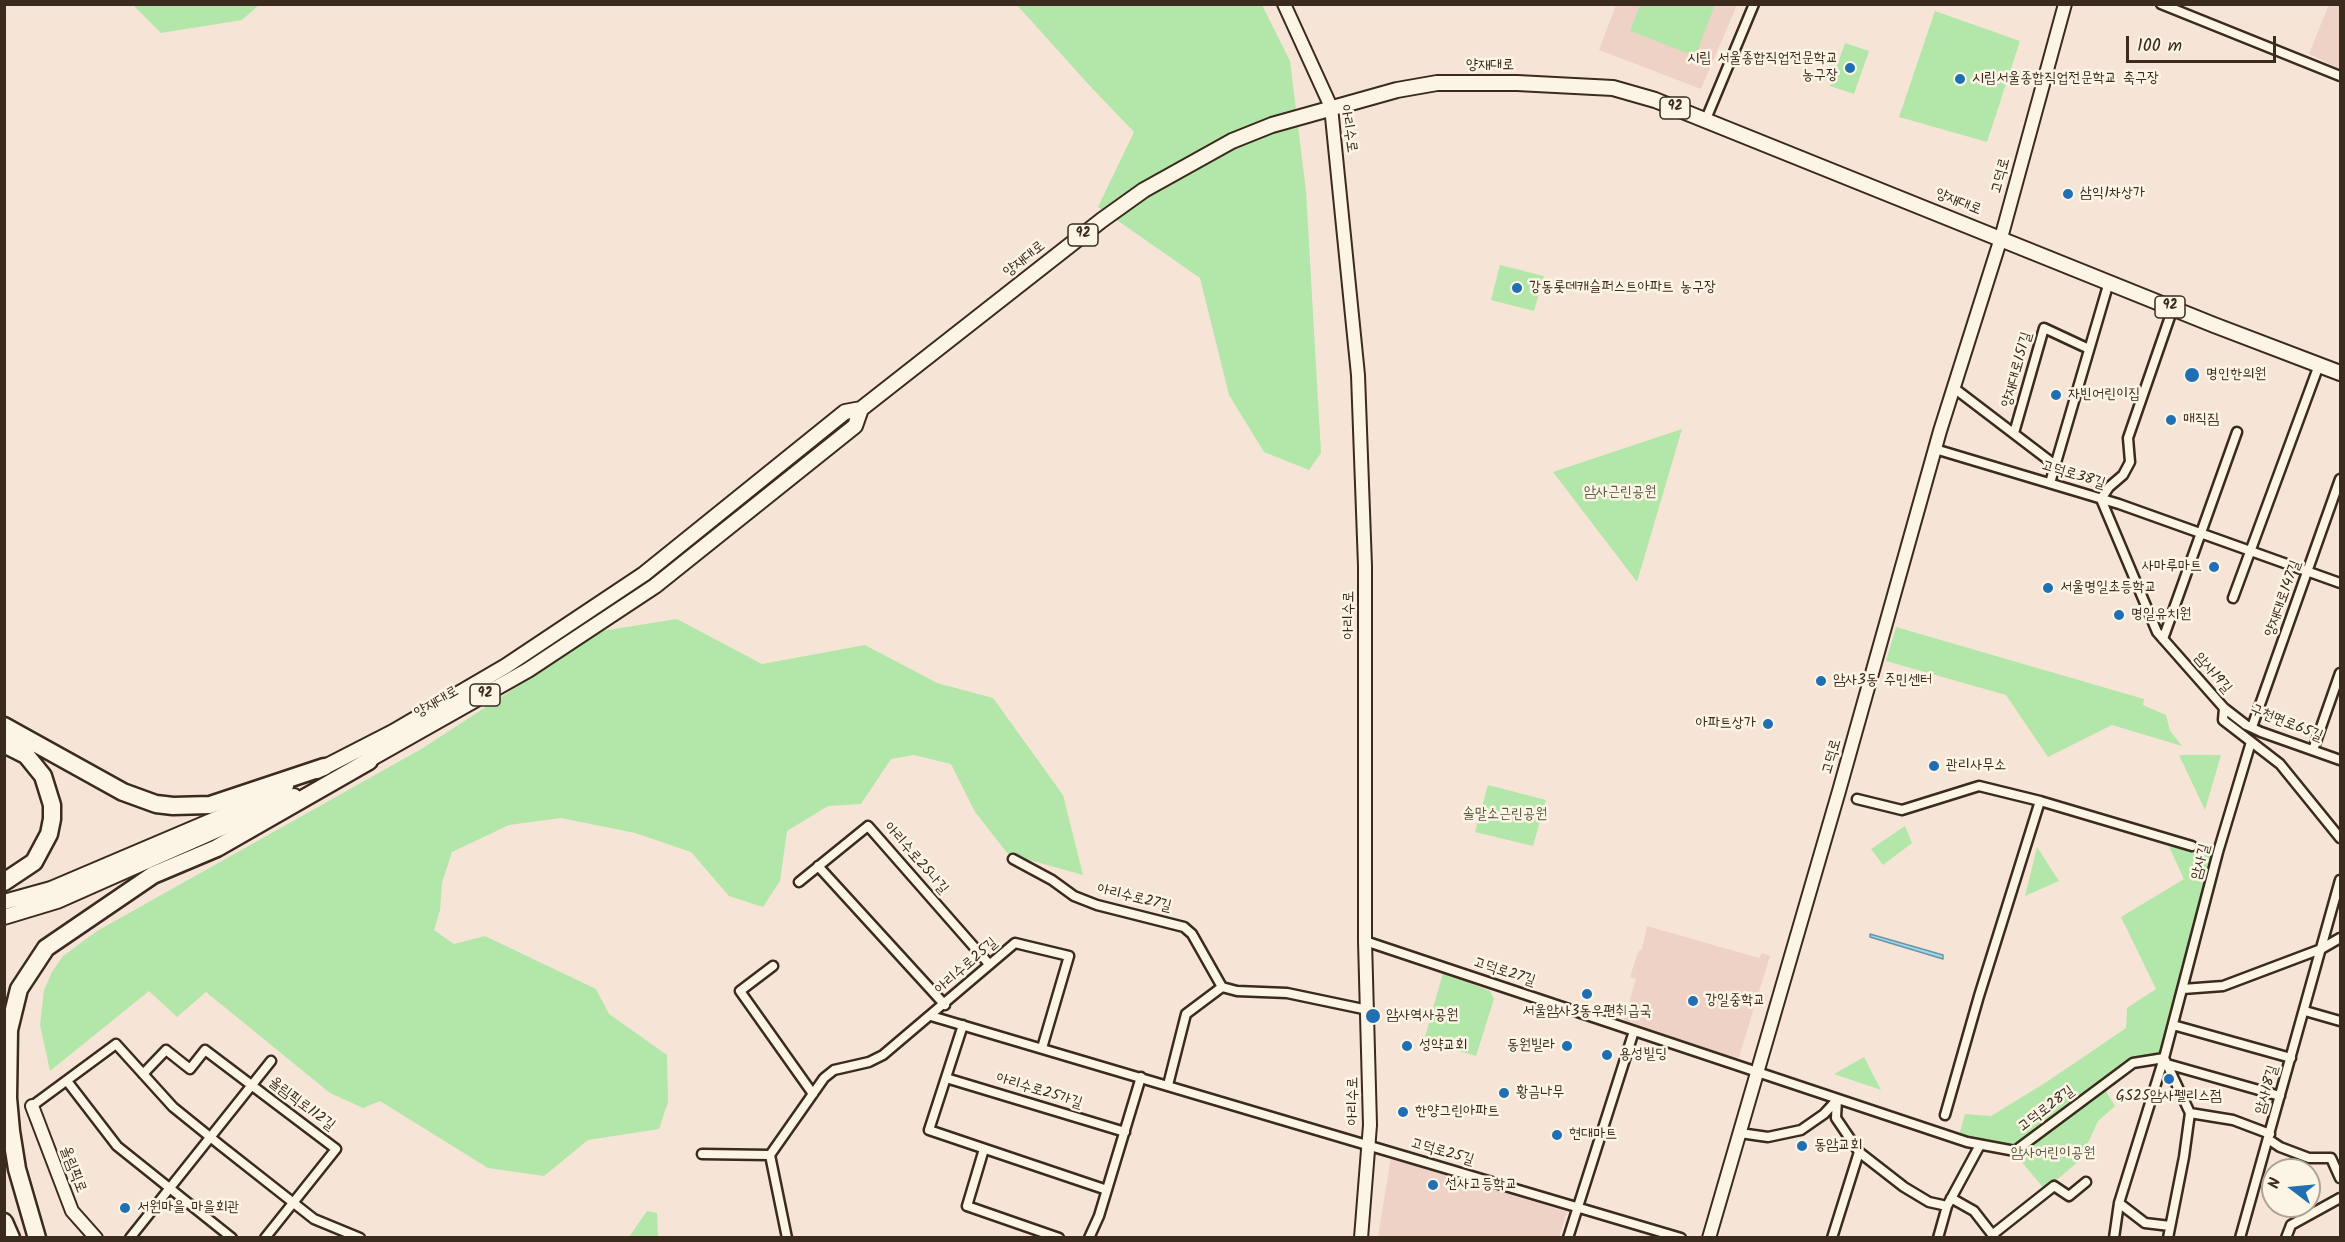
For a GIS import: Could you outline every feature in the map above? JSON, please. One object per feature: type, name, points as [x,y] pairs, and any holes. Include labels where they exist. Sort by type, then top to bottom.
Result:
[{"type":"highway","points":[[4,726],[123,792],[150,802],[173,806],[210,805],[324,767]]},
{"type":"highway","points":[[4,734],[30,740]]},
{"type":"highway","points":[[4,744],[26,755],[36,765],[43,776],[52,805],[49,834],[34,862],[4,882]]},
{"type":"highway","points":[[37,1238],[17,1169],[11,1131],[8,1098],[9,1030],[20,989],[46,948],[153,875],[217,848],[369,761]]},
{"type":"highway","points":[[4,1104],[11,1131]]},
{"type":"highway","points":[[4,1222],[11,1238]]},
{"type":"main road","name":"아리수로","points":[[1284,4],[1331,107],[1358,375],[1365,566],[1365,941],[1369,1145],[1361,1238]]},
{"type":"main road","name":"고덕로","points":[[1709,1238],[1839,791],[1935,449],[2001,238],[2065,4]]},
{"type":"main road","name":"양재대로","points":[[4,917],[324,767],[403,726],[506,666],[644,574],[845,412],[861,409],[1102,220],[1144,190],[1232,141],[1272,125],[1397,90],[1437,84],[1517,83],[1613,88],[1655,100],[2340,373]]},
{"type":"main road","name":"양재대로","points":[[4,902],[54,895],[256,814],[369,761],[528,670],[655,586],[855,426],[861,409]]},
{"type":"main road","name":"올림픽로","points":[[32,1107],[72,1211],[96,1238]]},
{"type":"street","points":[[1706,119],[1754,4]]},
{"type":"street","points":[[2161,4],[2340,76]]},
{"type":"street","points":[[2049,483],[2109,282]]},
{"type":"street","points":[[2101,499],[2109,487],[2123,475],[2130,462],[2128,438],[2173,308]]},
{"type":"street","name":"양재대로151길","points":[[2014,433],[2044,328],[2090,349]]},
{"type":"street","points":[[2233,598],[2319,365]]},
{"type":"street","points":[[1954,388],[2055,465]]},
{"type":"street","points":[[2163,639],[2237,432]]},
{"type":"street","name":"고덕로38길","points":[[1935,449],[2202,532],[2340,583]]},
{"type":"street","name":"양재대로147길","points":[[2252,727],[2340,479]]},
{"type":"street","name":"암사19길","points":[[2101,499],[2157,632],[2224,708],[2223,720],[2280,764],[2340,838]]},
{"type":"street","points":[[2313,750],[2340,673]]},
{"type":"street","name":"구천면로65길","points":[[2224,708],[2252,727],[2340,760]]},
{"type":"street","name":"암사길","points":[[2114,1238],[2119,1203],[2165,1061],[2221,842],[2251,742]]},
{"type":"street","points":[[1857,799],[1902,810],[1979,786],[2040,801],[2192,846]]},
{"type":"street","points":[[1945,1115],[1978,996],[2040,801]]},
{"type":"street","name":"아리수로25나길","points":[[818,867],[868,826],[989,964]]},
{"type":"street","name":"아리수로27길","points":[[1012,859],[1052,880],[1074,896],[1097,905],[1184,927],[1192,934],[1222,987]]},
{"type":"street","points":[[799,882],[818,867],[945,1005]]},
{"type":"street","points":[[2321,950],[2340,880]]},
{"type":"street","points":[[2183,989],[2223,986],[2321,950],[2340,938]]},
{"type":"street","name":"고덕로27길","points":[[1365,941],[1757,1073]]},
{"type":"street","name":"아리수로25길","points":[[770,1155],[824,1078],[834,1070],[869,1062],[883,1055],[945,1005],[1015,943],[1069,956],[1042,1048]]},
{"type":"street","name":"암사18길","points":[[2240,1238],[2321,950]]},
{"type":"street","points":[[773,966],[740,991],[813,1094]]},
{"type":"street","points":[[1168,1085],[1186,1014],[1222,987],[1237,991],[1287,993],[1368,1010]]},
{"type":"street","points":[[2305,1011],[2340,1021]]},
{"type":"street","name":"아리수로25길","points":[[932,1016],[1369,1145]]},
{"type":"street","points":[[963,1025],[929,1131],[1107,1190]]},
{"type":"street","points":[[2173,1025],[2291,1058]]},
{"type":"street","points":[[1568,1238],[1634,1031]]},
{"type":"street","points":[[32,1107],[116,1044],[173,1107],[293,1203],[314,1219],[360,1238]]},
{"type":"street","name":"올림픽로112길","points":[[143,1074],[166,1050],[190,1069],[205,1050],[336,1149],[265,1238]]},
{"type":"street","points":[[252,1085],[271,1061]]},
{"type":"street","points":[[2165,1061],[2280,1096]]},
{"type":"street","points":[[2165,1061],[2190,1113],[2168,1238]]},
{"type":"street","name":"고덕로28길","points":[[1757,1073],[1967,1143],[2015,1151],[2133,1063],[2165,1061]]},
{"type":"street","points":[[1089,1238],[1107,1190],[1141,1077]]},
{"type":"street","name":"아리수로25가길","points":[[946,1078],[1125,1132]]},
{"type":"street","points":[[67,1081],[117,1146],[232,1238]]},
{"type":"street","name":"올림픽로112길","points":[[130,1238],[252,1085]]},
{"type":"street","points":[[1740,1133],[1768,1137],[1801,1130],[1824,1114],[1837,1099]]},
{"type":"street","points":[[1837,1099],[1836,1118],[1858,1152],[1929,1202],[1949,1202],[1974,1211],[1994,1236],[2054,1186],[2069,1196],[2086,1182]]},
{"type":"street","points":[[2190,1113],[2233,1120],[2269,1136],[2280,1147],[2309,1158],[2331,1158],[2340,1178]]},
{"type":"street","name":"고덕로25길","points":[[1369,1145],[1680,1238]]},
{"type":"street","points":[[1938,1238],[1949,1202],[1980,1145]]},
{"type":"street","points":[[984,1149],[967,1206],[1059,1238]]},
{"type":"street","points":[[1832,1238],[1858,1152]]},
{"type":"street","points":[[702,1154],[770,1155],[787,1238]]},
{"type":"street","points":[[2286,1238],[2291,1225],[2340,1198]]},
{"type":"street","points":[[2119,1203],[2145,1223],[2170,1226]]},
{"type":"shaded area","points":[[2329,4],[2340,5],[2340,69],[2309,54]]},
{"type":"shaded area","points":[[1616,5],[1737,5],[1701,89],[1599,50]]},
{"type":"shaded area","name":"강일중학교","points":[[1647,926],[1759,958],[1762,953],[1770,956],[1739,1057],[1732,1059],[1623,1023],[1636,979],[1630,977],[1638,952],[1642,949]]},
{"type":"shaded area","name":"선사고등학교","points":[[1391,1157],[1567,1212],[1559,1237],[1378,1237]]},
{"type":"green space","points":[[133,5],[259,5],[242,20],[161,33]]},
{"type":"green space","points":[[1017,5],[1262,5],[1290,61],[1306,191],[1321,453],[1309,470],[1264,452],[1229,395],[1200,278],[1098,207],[1134,132]]},
{"type":"green space","points":[[1640,5],[1715,5],[1695,56],[1630,31]]},
{"type":"green space","name":"시립서울종합직업전문학교 축구장","points":[[1935,11],[2020,41],[1987,142],[1899,117]]},
{"type":"green space","name":"시립 서울종합직업전문학교 농구장","points":[[1845,43],[1869,51],[1854,94],[1830,86]]},
{"type":"green space","name":"강동롯데캐슬퍼스트아파트 농구장","points":[[1500,265],[1544,276],[1534,311],[1491,300]]},
{"type":"green space","name":"암사근린공원","points":[[1682,429],[1637,582],[1553,472]]},
{"type":"green space","points":[[677,619],[762,664],[865,645],[937,683],[993,698],[1063,795],[1083,875],[1008,854],[975,812],[951,764],[914,755],[891,759],[861,804],[828,806],[787,831],[780,881],[763,907],[729,896],[691,852],[635,833],[561,818],[509,825],[452,852],[442,883],[440,910],[434,930],[454,944],[485,936],[596,989],[609,1014],[667,1055],[668,1102],[659,1129],[588,1140],[544,1176],[488,1168],[380,1101],[363,1108],[330,1093],[206,992],[177,1017],[149,991],[50,1071],[40,1025],[44,990],[63,956],[97,931],[423,748],[602,631]]},
{"type":"green space","points":[[1896,627],[2144,699],[2143,705],[2166,715],[2170,731],[2182,746],[2112,725],[2048,757],[2006,695],[1886,661]]},
{"type":"green space","points":[[2179,755],[2221,755],[2205,810]]},
{"type":"green space","name":"솔말소근린공원","points":[[1488,785],[1546,800],[1533,846],[1475,832]]},
{"type":"green space","points":[[1905,826],[1912,843],[1883,865],[1871,849]]},
{"type":"green space","points":[[2165,838],[2218,852],[2164,1058],[2133,1063],[2015,1151],[1959,1135],[1965,1114],[1991,1116],[2045,1083],[2126,1028],[2127,1008],[2156,989],[2121,917],[2184,879]]},
{"type":"green space","points":[[2037,847],[2059,881],[2025,896]]},
{"type":"green space","points":[[1443,973],[1490,991],[1494,999],[1476,1056],[1445,1047],[1444,1044],[1425,1037]]},
{"type":"green space","points":[[1864,1057],[1881,1090],[1834,1074]]},
{"type":"green space","name":"암사어린이공원","points":[[2104,1088],[2115,1106],[2098,1121],[2080,1160],[2045,1190],[2016,1155]]},
{"type":"green space","points":[[647,1211],[657,1213],[658,1237],[629,1237]]},
{"type":"water","points":[[1870,934],[1943,955],[1943,959],[1870,937]]},
{"type":"place","name":"시립 서울종합직업전문학교 농구장","points":[[1850,68]]},
{"type":"place","name":"시립서울종합직업전문학교 축구장","points":[[1960,79]]},
{"type":"place","name":"삼익1차상가","points":[[2068,194]]},
{"type":"place","name":"강동롯데캐슬퍼스트아파트 농구장","points":[[1517,288]]},
{"type":"place","name":"명인한의원","points":[[2192,375]]},
{"type":"place","name":"자빈어린이집","points":[[2056,395]]},
{"type":"place","name":"매직짐","points":[[2171,420]]},
{"type":"place","name":"사마루마트","points":[[2214,567]]},
{"type":"place","name":"서울명일초등학교","points":[[2048,588]]},
{"type":"place","name":"명일유치원","points":[[2119,615]]},
{"type":"place","name":"암사3동 주민센터","points":[[1821,681]]},
{"type":"place","name":"아파트상가","points":[[1768,724]]},
{"type":"place","name":"관리사무소","points":[[1934,766]]},
{"type":"place","name":"서울암사3동우편취급국","points":[[1587,994]]},
{"type":"place","name":"강일중학교","points":[[1693,1001]]},
{"type":"place","name":"암사역사공원","points":[[1373,1016]]},
{"type":"place","name":"성약교회","points":[[1407,1046]]},
{"type":"place","name":"동원빌라","points":[[1567,1046]]},
{"type":"place","name":"용성빌딩","points":[[1607,1055]]},
{"type":"place","name":"GS25암사펠리스점","points":[[2169,1079]]},
{"type":"place","name":"황금나무","points":[[1504,1093]]},
{"type":"place","name":"한양그린아파트","points":[[1403,1112]]},
{"type":"place","name":"현대마트","points":[[1557,1135]]},
{"type":"place","name":"동암교회","points":[[1802,1146]]},
{"type":"place","name":"선사고등학교","points":[[1433,1185]]},
{"type":"place","name":"서원마을 마을회관","points":[[125,1208]]}]
